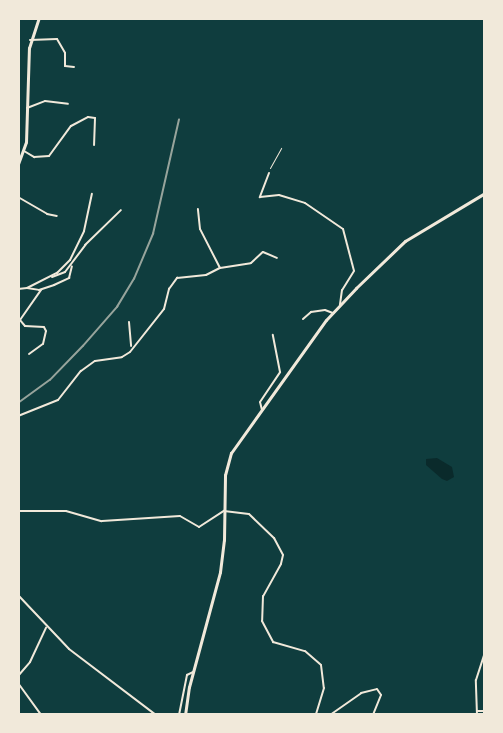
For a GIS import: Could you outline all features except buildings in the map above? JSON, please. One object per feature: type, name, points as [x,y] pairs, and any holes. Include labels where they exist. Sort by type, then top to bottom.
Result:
[{"type":"street","points":[[18,164],[24,151],[30,40],[39,18]]},
{"type":"street","points":[[30,40],[57,39],[65,53],[65,66],[74,67]]},
{"type":"street","points":[[27,108],[45,101],[68,104]]},
{"type":"street","points":[[24,151],[34,157],[49,156],[72,126],[88,117],[95,119],[94,145]]},
{"type":"street","points":[[269,173],[260,197],[276,194],[305,203],[343,229],[354,270],[342,290],[340,305]]},
{"type":"street","points":[[185,715],[193,672],[220,572],[228,462],[236,444],[340,305],[405,241],[485,193]]},
{"type":"street","points":[[27,288],[63,268],[78,248],[92,194]]},
{"type":"street","points":[[18,197],[47,214],[57,216]]},
{"type":"street","points":[[198,209],[200,229],[220,268]]},
{"type":"street","points":[[50,277],[62,274],[85,245],[121,210]]},
{"type":"street","points":[[18,416],[58,400],[88,365],[104,358],[122,357],[130,352],[164,309],[175,279],[206,275],[220,268],[251,263],[263,252],[277,258]]},
{"type":"street","points":[[18,289],[41,290],[69,278],[72,264]]},
{"type":"street","points":[[29,354],[44,344],[46,331],[44,327],[25,326],[20,320],[41,290]]},
{"type":"street","points":[[303,318],[311,312],[325,310],[333,313]]},
{"type":"street","points":[[129,322],[132,337],[130,352]]},
{"type":"street","points":[[262,410],[260,402],[280,372],[273,335]]},
{"type":"street","points":[[18,511],[66,511],[102,521],[180,516],[199,527],[224,511],[249,514],[281,549],[281,564],[263,596],[261,616],[273,642],[305,651],[321,665],[324,688],[316,715]]},
{"type":"street","points":[[18,595],[26,600],[46,627],[69,649],[156,715]]},
{"type":"street","points":[[18,676],[30,663],[46,627]]},
{"type":"street","points":[[485,652],[476,680],[477,713],[485,711]]},
{"type":"street","points":[[179,715],[187,675],[193,672]]},
{"type":"street","points":[[18,683],[40,715]]},
{"type":"street","points":[[330,715],[361,693],[377,689],[381,695],[373,715]]},
{"type":"path","points":[[269,173],[270,165],[280,154],[281,148]]},
{"type":"water","points":[[437,458],[452,467],[454,477],[447,481],[442,479],[426,465],[426,459]]},
{"type":"railway","points":[[18,403],[50,380],[83,346],[117,307],[134,279],[153,234],[179,120]]}]
